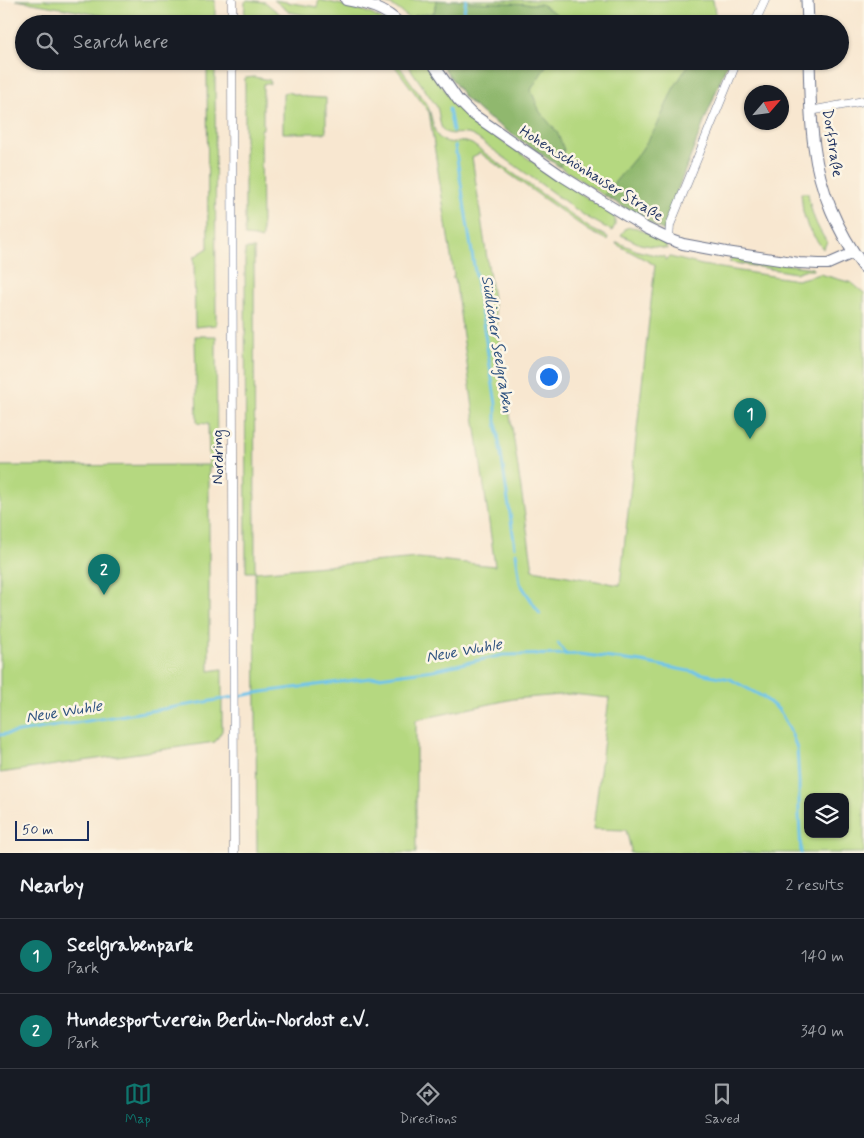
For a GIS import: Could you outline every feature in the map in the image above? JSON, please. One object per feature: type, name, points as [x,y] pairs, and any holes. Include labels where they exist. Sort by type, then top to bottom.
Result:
[{"type":"main road","points":[[807,0],[808,15]]},
{"type":"main road","name":"Dorfstraße","points":[[809,70],[810,111],[814,146],[822,182],[834,215],[853,253],[864,267]]},
{"type":"street","points":[[232,0],[232,15]]},
{"type":"street","points":[[346,0],[376,7],[390,15]]},
{"type":"street","points":[[758,15],[765,0]]},
{"type":"street","name":"Nordring","points":[[232,70],[234,853]]},
{"type":"street","name":"Hohenschönhauser Straße","points":[[437,70],[458,100],[476,117],[562,176],[646,228],[669,239],[683,244],[726,252],[799,263],[828,264],[853,253]]},
{"type":"street","points":[[669,239],[670,225],[733,70]]},
{"type":"street","points":[[810,111],[864,101]]},
{"type":"green space","points":[[16,0],[215,0],[215,15],[98,15]]},
{"type":"green space","points":[[247,0],[265,2],[281,15],[244,15],[245,2]]},
{"type":"green space","points":[[274,0],[317,7],[319,0],[355,8],[372,15],[305,15],[289,12]]},
{"type":"green space","points":[[375,0],[436,0],[434,13],[421,15],[405,15],[386,3]]},
{"type":"green space","points":[[436,0],[468,0],[468,2],[541,4],[558,15],[421,15],[434,13]]},
{"type":"green space","points":[[452,0],[713,0],[716,15],[448,15]]},
{"type":"green space","points":[[207,70],[215,70],[216,325],[195,327],[194,257],[208,248]]},
{"type":"green space","points":[[398,70],[402,70],[427,105],[439,137],[451,142],[472,144],[591,229],[608,237],[607,240],[589,231],[480,153],[472,157],[533,570],[620,585],[655,265],[616,244],[617,242],[638,251],[665,257],[665,260],[670,257],[702,265],[797,280],[820,274],[852,283],[864,293],[864,853],[630,853],[626,830],[593,829],[609,698],[572,694],[513,699],[416,720],[416,853],[257,853],[255,572],[418,558],[495,566],[455,278],[452,278],[454,276],[429,112]]},
{"type":"green space","points":[[411,70],[431,70],[458,108],[471,120],[611,212],[615,219],[612,231],[585,216],[477,138],[469,134],[445,132],[441,126],[437,107]]},
{"type":"green space","points":[[445,70],[724,70],[677,191],[668,225],[664,231],[560,167],[484,115],[465,98]]},
{"type":"green space","points":[[445,70],[543,70],[531,90],[540,112],[557,132],[564,150],[560,167],[484,115],[465,98]]},
{"type":"green space","points":[[685,70],[724,70],[677,191],[668,225],[664,231],[604,195],[640,152],[657,126],[673,89]]},
{"type":"green space","points":[[254,77],[270,80],[270,84],[263,84],[263,129],[261,129],[262,239],[245,236],[245,78]]},
{"type":"green space","points":[[287,92],[306,97],[326,98],[326,133],[283,133],[283,93]]},
{"type":"green space","points":[[801,193],[808,193],[814,219],[827,242],[823,249],[808,228],[803,212]]},
{"type":"green space","points":[[626,228],[637,228],[665,242],[667,249],[640,244],[621,235]]},
{"type":"green space","points":[[245,249],[255,249],[255,572],[246,572]]},
{"type":"green space","points":[[733,257],[813,268],[813,270],[795,273],[729,262]]},
{"type":"green space","points":[[195,336],[216,336],[217,466],[209,467],[209,671],[222,669],[222,731],[215,742],[0,773],[0,466],[209,465],[208,424],[197,423]]},
{"type":"waterway","name":"Südlicher Seelgraben","points":[[463,15],[466,0]]},
{"type":"waterway","name":"Südlicher Seelgraben","points":[[449,109],[453,131]]},
{"type":"waterway","name":"Südlicher Seelgraben","points":[[455,146],[496,404],[496,421],[515,547]]},
{"type":"waterway","name":"Südlicher Seelgraben","points":[[516,553],[520,583],[540,614]]},
{"type":"waterway","points":[[558,643],[565,653]]},
{"type":"waterway","name":"Neue Wuhle","points":[[0,735],[262,692],[433,670],[503,655],[580,654],[642,662],[730,679],[763,697],[779,710],[797,748],[801,853]]},
{"type":"place","name":"Seelgrabenpark","points":[[750,439]]},
{"type":"place","name":"Hundesportverein Berlin-Nordost e.V.","points":[[104,595]]}]
